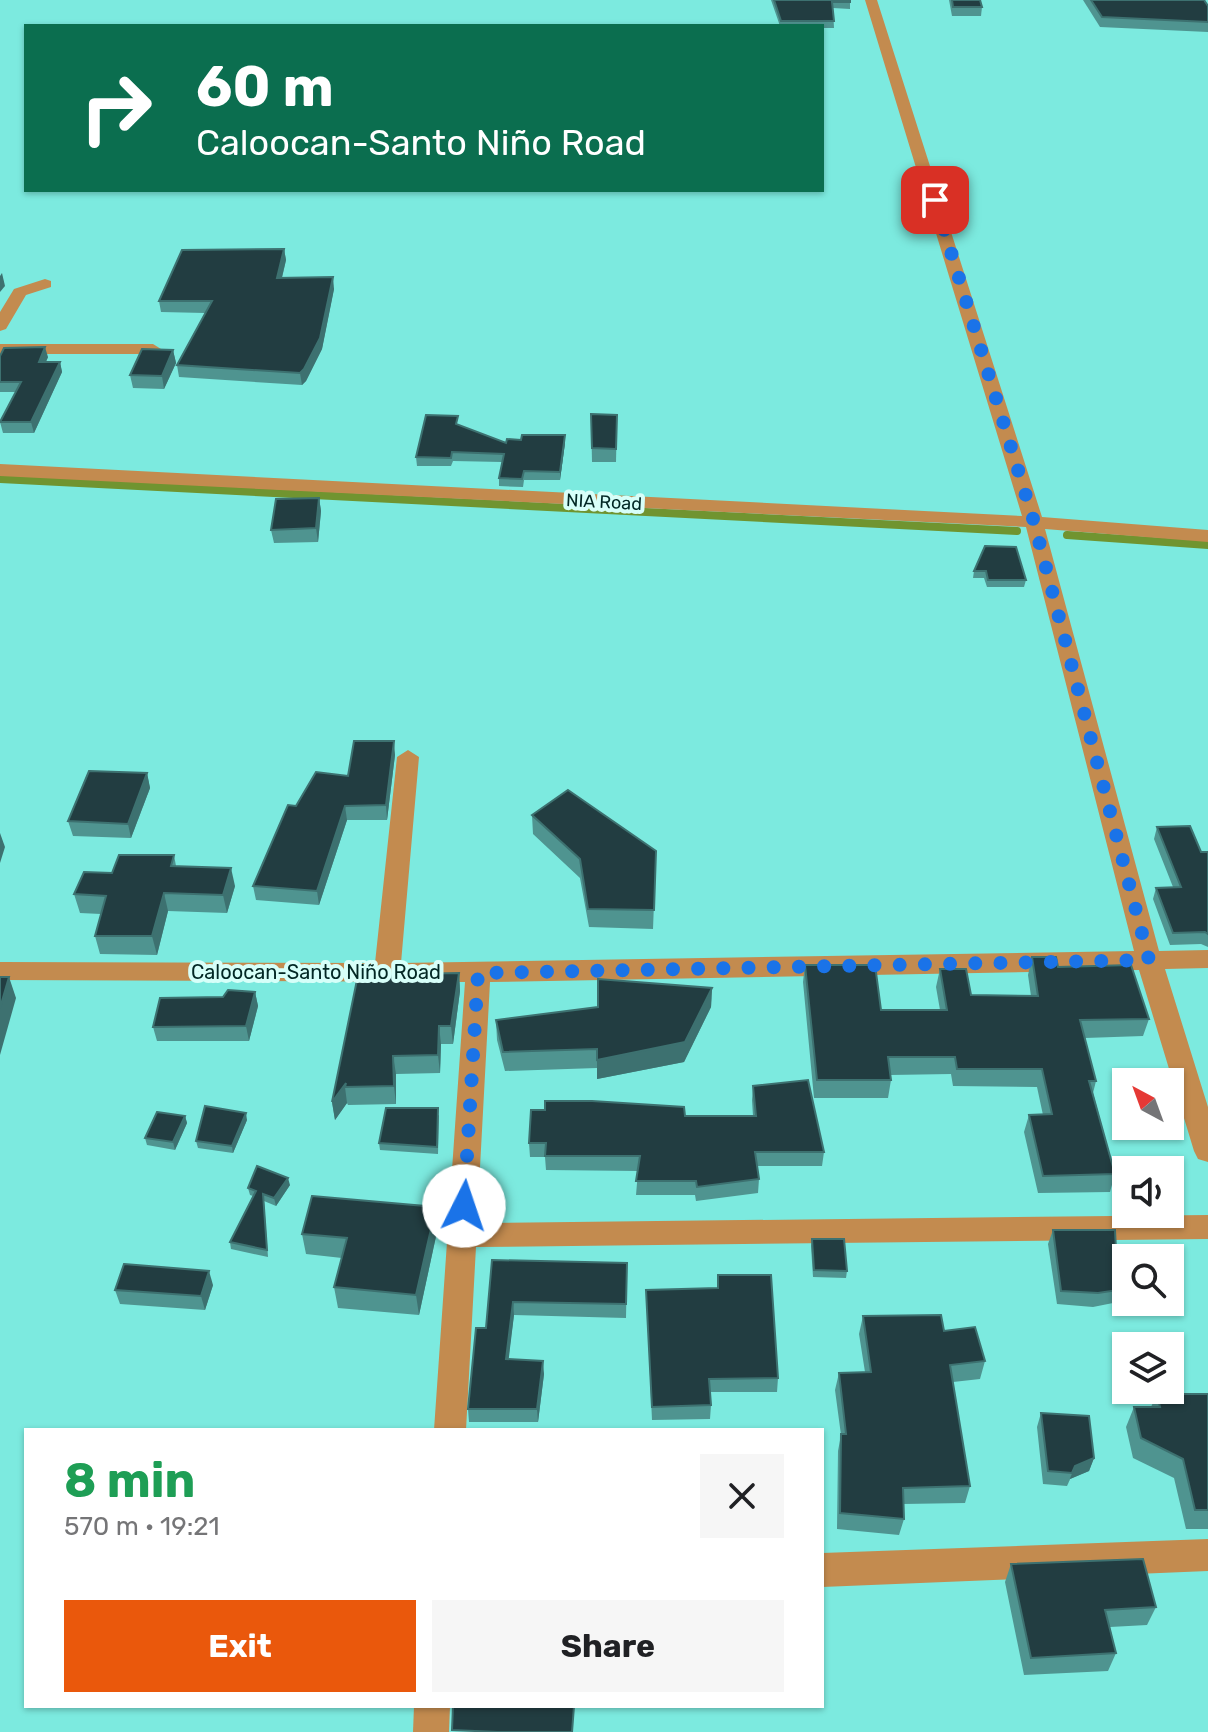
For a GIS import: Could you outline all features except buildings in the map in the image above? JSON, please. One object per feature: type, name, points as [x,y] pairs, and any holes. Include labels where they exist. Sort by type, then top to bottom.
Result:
[{"type":"street","points":[[871,0],[1034,522],[1149,960],[1208,1151]]},
{"type":"street","points":[[0,326],[20,292],[45,284]]},
{"type":"street","points":[[0,349],[153,349]]},
{"type":"street","name":"NIA Road","points":[[0,470],[1034,522],[1208,536]]},
{"type":"street","points":[[387,973],[408,757]]},
{"type":"street","name":"Caloocan-Santo Niño Road","points":[[0,971],[478,973],[1208,959]]},
{"type":"street","points":[[450,1428],[478,973]]},
{"type":"street","points":[[462,1235],[1208,1227]]},
{"type":"street","points":[[824,1570],[1208,1555]]},
{"type":"street","points":[[431,1732],[432,1708]]},
{"type":"waterway","points":[[0,479],[1017,531]]},
{"type":"waterway","points":[[1067,535],[1208,545]]},
{"type":"route","points":[[464,1206],[478,973],[1149,960],[1034,522],[935,200]]}]
